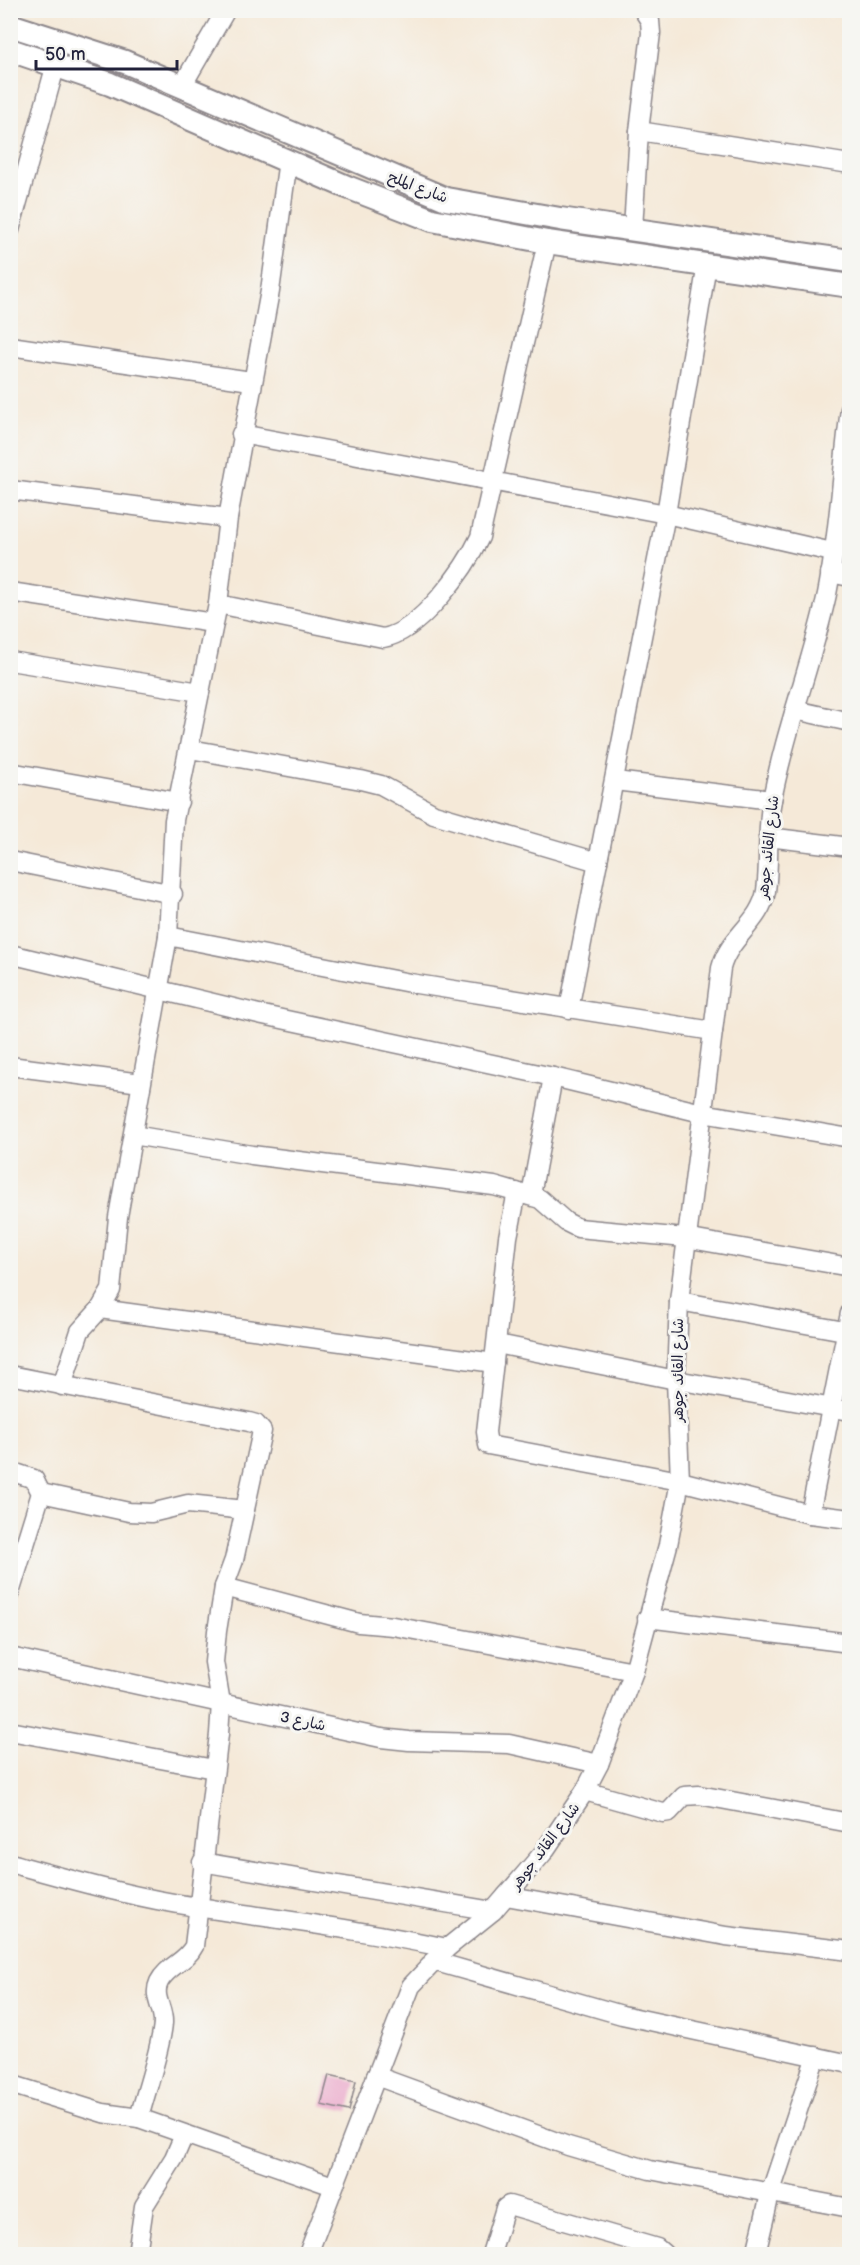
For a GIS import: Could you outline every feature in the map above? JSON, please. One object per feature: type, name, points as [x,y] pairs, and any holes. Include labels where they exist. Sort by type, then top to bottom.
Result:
[{"type":"street","points":[[182,86],[226,10]]},
{"type":"street","points":[[633,229],[639,131],[651,33],[650,21],[643,10]]},
{"type":"street","name":"شارع الملح","points":[[10,25],[70,42],[182,86],[446,199],[482,207],[849,261]]},
{"type":"street","name":"شارع الملح","points":[[10,50],[119,87],[432,220],[547,242],[849,286]]},
{"type":"street","points":[[10,230],[56,64]]},
{"type":"street","points":[[639,131],[849,164]]},
{"type":"street","points":[[62,1386],[80,1331],[100,1309],[111,1290],[118,1217],[168,936],[172,894],[171,854],[179,801],[218,604],[241,434],[270,291],[288,160]]},
{"type":"street","points":[[218,604],[374,637],[393,636],[404,631],[459,575],[480,537],[547,242]]},
{"type":"street","points":[[569,1009],[666,514],[707,264]]},
{"type":"street","points":[[10,346],[251,381]]},
{"type":"street","name":"شارع القائد جوهر","points":[[308,2254],[403,2001],[411,1986],[447,1948],[493,1911],[543,1853],[585,1791],[599,1764],[634,1671],[668,1545],[680,1481],[676,1380],[679,1301],[724,957],[728,947],[761,908],[766,891],[772,800],[816,640],[830,573],[849,409]]},
{"type":"street","points":[[241,434],[666,514],[832,552]]},
{"type":"street","points":[[10,490],[228,518]]},
{"type":"street","points":[[830,573],[849,577]]},
{"type":"street","points":[[10,592],[213,623]]},
{"type":"street","points":[[10,661],[200,692]]},
{"type":"street","points":[[795,710],[849,722]]},
{"type":"street","points":[[190,749],[371,783],[443,817],[598,862]]},
{"type":"street","points":[[10,772],[179,801]]},
{"type":"street","points":[[615,781],[772,800]]},
{"type":"street","points":[[768,837],[849,847]]},
{"type":"street","points":[[10,861],[172,894]]},
{"type":"street","points":[[168,936],[410,983],[713,1031]]},
{"type":"street","points":[[10,954],[157,990],[553,1077],[702,1113],[849,1138]]},
{"type":"street","points":[[10,1066],[141,1083]]},
{"type":"street","points":[[553,1077],[524,1194],[508,1237],[486,1432],[488,1445],[680,1481],[810,1514],[849,1519]]},
{"type":"street","points":[[133,1135],[263,1156],[494,1186],[540,1199],[566,1222],[578,1228],[686,1238],[849,1267]]},
{"type":"street","points":[[679,1301],[848,1326],[810,1514]]},
{"type":"street","points":[[100,1309],[494,1363]]},
{"type":"street","points":[[497,1344],[676,1380],[849,1411]]},
{"type":"street","points":[[10,1375],[256,1424],[262,1431],[234,1560],[224,1587],[214,1662],[221,1703],[194,1946],[190,1953],[169,1970],[159,1983],[156,1993],[163,2022],[139,2118]]},
{"type":"street","points":[[10,1471],[34,1479],[41,1493],[10,1593]]},
{"type":"street","points":[[41,1493],[129,1512],[151,1513],[188,1504],[245,1510]]},
{"type":"street","points":[[224,1587],[359,1623],[393,1626],[634,1671]]},
{"type":"street","points":[[647,1618],[849,1643]]},
{"type":"street","name":"شارع 3","points":[[10,1657],[381,1738],[409,1742],[508,1744],[599,1764]]},
{"type":"street","points":[[10,1731],[214,1769]]},
{"type":"street","points":[[585,1791],[663,1813],[669,1812],[684,1796],[699,1795],[849,1823]]},
{"type":"street","points":[[202,1862],[493,1911]]},
{"type":"street","points":[[10,1863],[84,1883],[198,1907],[349,1929],[447,1948]]},
{"type":"street","points":[[506,1896],[726,1936],[849,1950]]},
{"type":"street","points":[[433,1961],[622,2015],[849,2064]]},
{"type":"street","points":[[756,2254],[770,2194],[816,2056]]},
{"type":"street","points":[[376,2076],[568,2146],[650,2170],[849,2208]]},
{"type":"street","points":[[10,2084],[103,2112],[139,2118],[333,2186]]},
{"type":"street","points":[[137,2254],[144,2205],[174,2158],[184,2134]]},
{"type":"street","points":[[491,2254],[502,2216],[509,2205],[657,2248],[664,2254]]},
{"type":"building","points":[[329,2075],[356,2081],[349,2111],[321,2105]]}]
